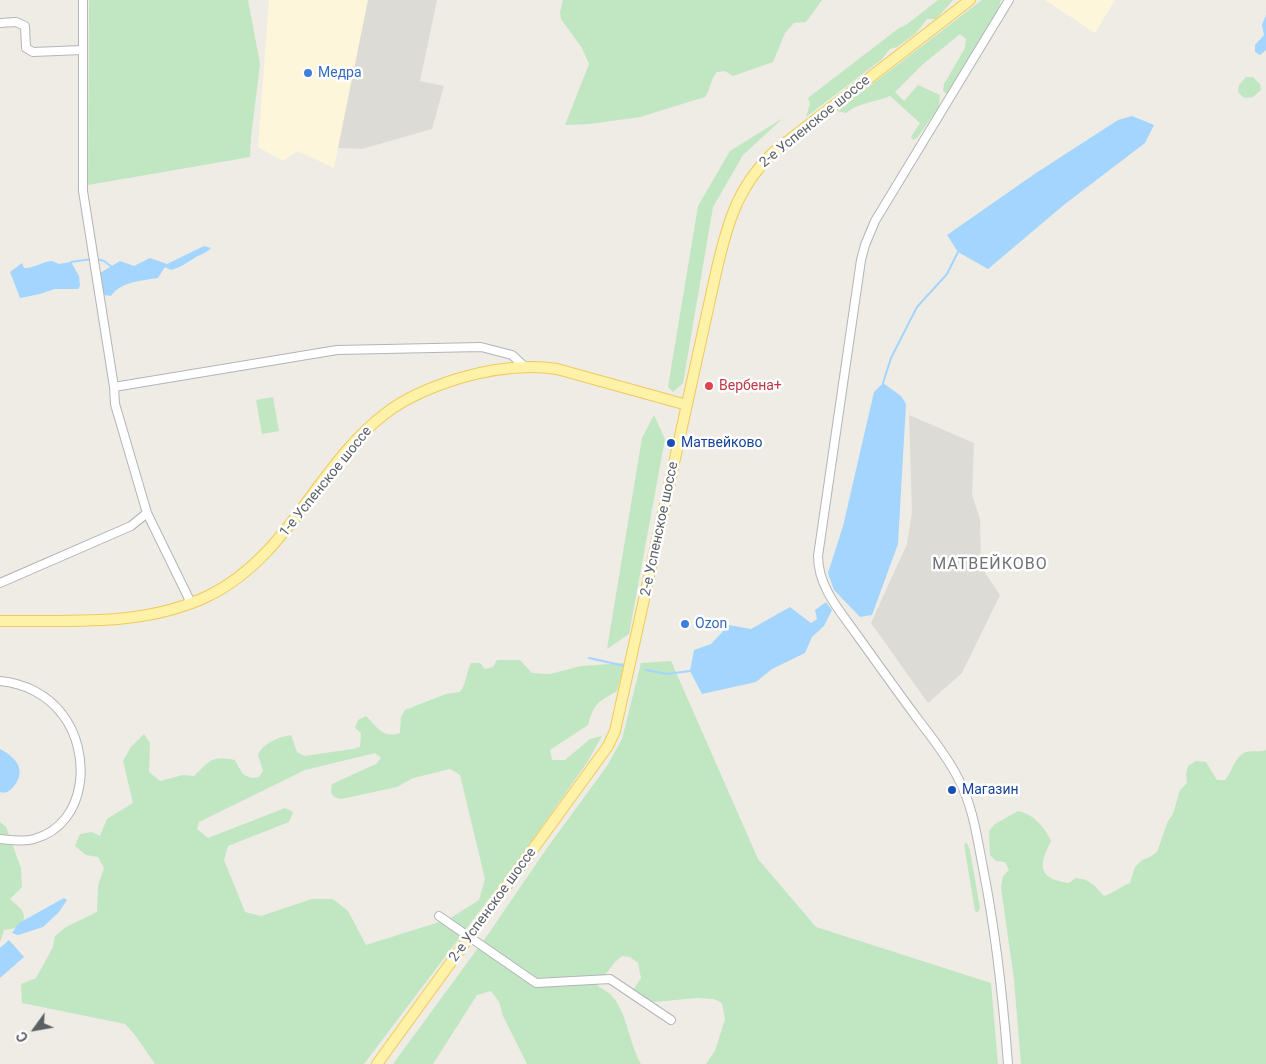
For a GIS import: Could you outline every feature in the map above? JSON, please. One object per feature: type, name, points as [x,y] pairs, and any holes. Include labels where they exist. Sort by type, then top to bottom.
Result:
[{"type":"main road","name":"2-е Успенское шоссе","points":[[377,1064],[608,746],[615,730],[725,234],[735,206],[748,181],[763,162],[781,145],[970,0]]},
{"type":"main road","name":"1-е Успенское шоссе","points":[[0,621],[138,617],[172,610],[208,596],[232,582],[260,561],[364,432],[404,400],[454,380],[476,374],[524,366],[557,370],[687,405]]},
{"type":"street","points":[[82,0],[83,191],[114,388],[114,404],[148,513],[191,603]]},
{"type":"street","points":[[1008,1064],[1002,987],[991,906],[968,801],[959,779],[942,752],[825,588],[818,569],[818,549],[865,245],[875,221],[897,183],[1009,0]]},
{"type":"street","points":[[0,23],[16,22],[25,26],[26,48],[33,52],[82,50]]},
{"type":"street","points":[[114,388],[337,350],[481,347],[512,354],[524,366]]},
{"type":"street","points":[[0,583],[131,526],[148,513]]},
{"type":"street","points":[[0,681],[14,682],[32,689],[49,700],[62,714],[78,743],[81,778],[78,794],[73,806],[56,827],[33,839],[0,839]]},
{"type":"street","points":[[440,916],[536,983],[610,979],[671,1020]]},
{"type":"shaded area","name":"Медра","points":[[269,0],[368,0],[334,168],[298,151],[283,161],[258,147]]},
{"type":"shaded area","points":[[368,0],[437,0],[420,81],[444,86],[432,129],[362,149],[338,148]]},
{"type":"shaded area","points":[[1045,0],[1115,0],[1095,33]]},
{"type":"shaded area","points":[[909,415],[974,443],[972,495],[980,519],[981,567],[1000,595],[962,673],[928,703],[871,623],[907,544],[912,512]]},
{"type":"green space","points":[[89,0],[248,0],[260,64],[250,157],[88,185]]},
{"type":"green space","points":[[563,0],[822,0],[806,22],[794,23],[785,33],[773,62],[733,76],[725,71],[717,72],[705,97],[640,117],[590,124],[565,125],[589,64],[582,48],[561,19],[560,12]]},
{"type":"green space","points":[[938,0],[953,0],[936,19],[927,19],[916,33],[897,47],[890,49],[881,60],[806,117],[810,104],[808,98]]},
{"type":"green space","points":[[982,0],[1001,0],[998,11],[957,81],[947,94],[943,91],[944,84],[965,48],[966,39],[960,34],[922,65],[895,92],[904,101],[918,85],[940,95],[939,107],[917,138],[913,140],[911,137],[920,123],[890,96],[861,105],[846,113],[837,111]]},
{"type":"green space","points":[[1246,77],[1253,77],[1260,84],[1261,90],[1253,97],[1244,98],[1238,92],[1239,85]]},
{"type":"green space","points":[[783,118],[743,155],[713,207],[683,383],[673,392],[668,387],[698,206],[730,151]]},
{"type":"green space","points":[[273,397],[279,431],[262,434],[256,400]]},
{"type":"green space","points":[[654,415],[665,439],[629,634],[607,649],[642,438]]},
{"type":"green space","points":[[497,660],[520,660],[532,673],[550,674],[581,666],[625,663],[617,691],[597,704],[588,725],[550,750],[552,760],[565,760],[590,739],[602,736],[588,761],[519,859],[364,1064],[155,1064],[125,1024],[22,1003],[21,984],[36,978],[53,947],[55,936],[66,927],[97,912],[98,886],[104,868],[98,857],[86,855],[75,846],[80,834],[92,832],[100,836],[107,819],[133,803],[123,761],[131,747],[144,734],[150,743],[149,772],[160,781],[183,775],[194,776],[208,763],[216,759],[235,760],[246,776],[254,778],[259,777],[263,771],[258,755],[272,741],[291,735],[297,752],[304,756],[360,747],[361,733],[355,728],[358,720],[366,716],[377,728],[385,733],[400,733],[401,717],[405,710],[446,694],[460,692],[471,663],[480,663],[485,669],[493,667]],"holes":[[[375,753],[381,758],[376,764],[332,784],[331,793],[334,797],[341,799],[397,787],[413,778],[450,769],[460,775],[485,879],[479,900],[449,919],[366,945],[348,911],[333,899],[312,899],[261,916],[245,912],[224,860],[228,846],[289,822],[293,812],[285,808],[208,838],[197,829],[199,822],[305,770]]]},
{"type":"green space","points":[[671,661],[758,859],[816,927],[991,983],[998,1064],[706,1064],[715,1051],[725,1019],[722,1003],[714,999],[697,998],[654,1002],[638,996],[632,992],[641,978],[638,963],[630,957],[622,956],[597,985],[616,1001],[641,1064],[527,1064],[503,1016],[499,1002],[491,991],[477,995],[433,1064],[393,1064],[489,933],[547,848],[607,766],[622,739],[641,663]]},
{"type":"green space","points":[[1266,750],[1266,1064],[1021,1064],[1014,980],[1001,887],[1003,876],[1009,870],[1005,862],[996,861],[990,855],[989,831],[995,824],[1018,811],[1029,815],[1042,826],[1051,841],[1043,864],[1046,875],[1069,883],[1076,878],[1089,881],[1104,896],[1130,883],[1135,867],[1142,860],[1157,852],[1168,821],[1173,814],[1180,790],[1187,783],[1186,774],[1188,766],[1196,761],[1206,762],[1217,780],[1225,780],[1242,754],[1249,751]]},
{"type":"green space","points":[[0,822],[6,827],[21,868],[22,887],[10,899],[20,908],[24,917],[22,927],[4,930],[0,942]]},
{"type":"green space","points":[[967,843],[980,908],[978,912],[975,911],[964,844]]},
{"type":"water","points":[[1266,15],[1266,50],[1260,55],[1255,52],[1255,45],[1264,35],[1262,25]]},
{"type":"water","points":[[1132,116],[1154,125],[1145,143],[1065,204],[988,269],[958,252],[947,235],[1036,173],[1118,120]]},
{"type":"water","points":[[204,246],[211,248],[178,268],[171,270],[165,267],[158,278],[126,285],[115,291],[111,296],[104,295],[100,273],[120,261],[134,266],[150,258],[167,264]]},
{"type":"water","points":[[52,261],[59,264],[71,262],[79,276],[80,286],[78,289],[55,289],[20,298],[10,272],[22,263],[24,268],[28,268]]},
{"type":"water","points":[[883,383],[901,396],[906,404],[898,544],[872,615],[860,617],[834,590],[828,573],[843,526],[874,392]]},
{"type":"water","points":[[826,602],[832,610],[824,626],[812,637],[805,653],[772,669],[756,682],[702,694],[690,671],[694,650],[711,644],[729,625],[751,629],[790,607],[811,623],[817,619],[815,610]]},
{"type":"water","points":[[0,749],[15,760],[20,769],[20,775],[14,786],[4,793],[0,792]]},
{"type":"water","points":[[64,898],[67,900],[59,912],[43,927],[18,935],[12,933],[19,923]]},
{"type":"water","points":[[9,940],[24,957],[0,978],[0,948]]},
{"type":"waterway","points":[[883,383],[891,358],[917,307],[947,274],[958,252]]},
{"type":"waterway","points":[[71,262],[92,259]]},
{"type":"waterway","points":[[97,259],[104,261],[112,267]]},
{"type":"waterway","points":[[589,658],[625,666]]},
{"type":"waterway","points":[[646,670],[667,674],[690,671]]},
{"type":"place","name":"Медра","points":[[308,73]]},
{"type":"place","name":"Вербена+","points":[[709,386]]},
{"type":"place","name":"Матвейково","points":[[671,443]]},
{"type":"place","name":"Ozon","points":[[685,624]]},
{"type":"place","name":"Магазин","points":[[952,790]]},
{"type":"district","name":"МАТВЕЙКОВО","points":[[990,565]]}]
